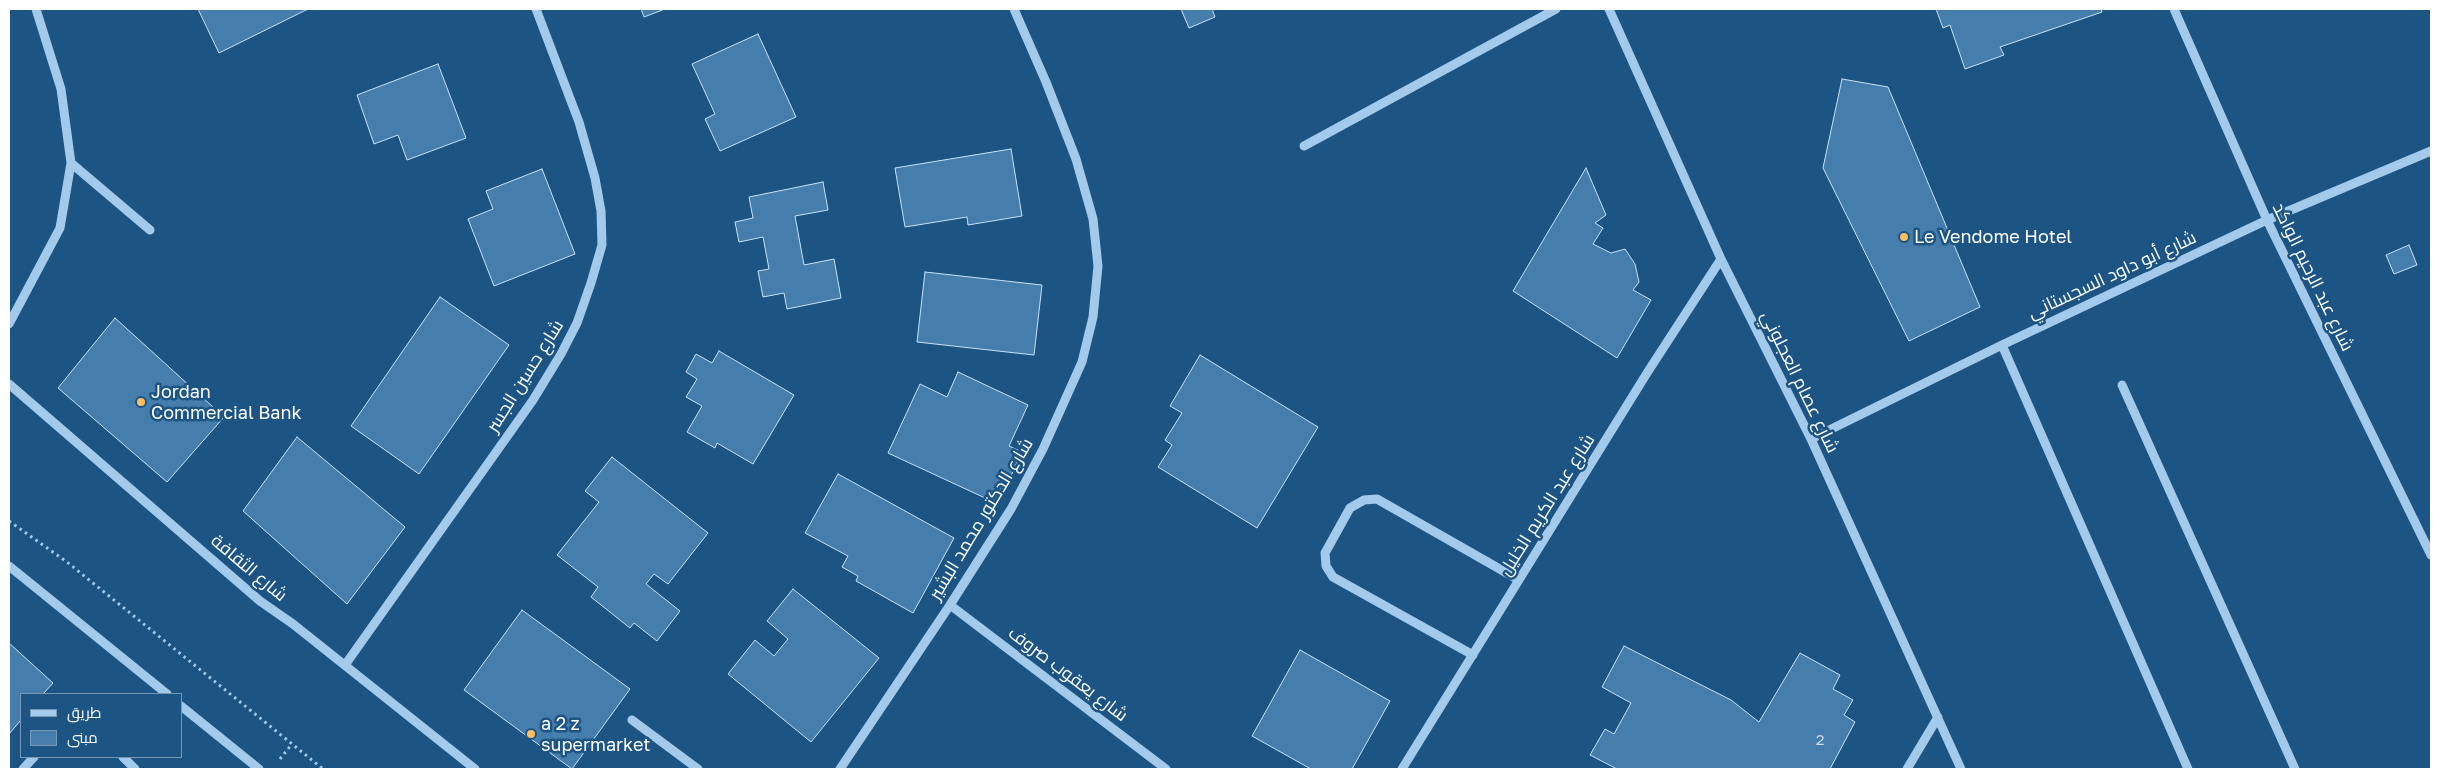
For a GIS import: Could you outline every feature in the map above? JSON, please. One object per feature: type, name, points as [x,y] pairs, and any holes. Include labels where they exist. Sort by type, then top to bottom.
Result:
[{"type":"street","points":[[9,324],[60,228],[71,163],[61,88],[36,9]]},
{"type":"street","name":"شارع حسين الجسر","points":[[345,665],[533,400],[569,339],[591,283],[602,245],[601,211],[595,178],[579,122],[536,9]]},
{"type":"street","name":"شارع الدكتور محمد البشير","points":[[840,769],[950,605],[1010,509],[1043,449],[1082,362],[1093,317],[1098,266],[1093,219],[1076,159],[1046,82],[1014,9]]},
{"type":"street","points":[[1304,146],[1556,9]]},
{"type":"street","name":"شارع عصام العجلوني","points":[[1609,9],[1721,259],[1811,439],[1961,769]]},
{"type":"street","name":"شارع عبد الرحيم الواكد","points":[[2174,9],[2267,220],[2431,555]]},
{"type":"street","name":"شارع أبو داود السجستاني","points":[[1811,439],[2002,345],[2267,220],[2431,151]]},
{"type":"street","points":[[71,163],[150,230]]},
{"type":"street","name":"شارع عبد الكريم الخليل","points":[[1402,769],[1721,259]]},
{"type":"street","points":[[2002,345],[2188,769]]},
{"type":"street","name":"شارع الثقافة","points":[[9,384],[260,601],[345,665],[475,769]]},
{"type":"street","points":[[2122,385],[2295,769]]},
{"type":"street","points":[[1473,655],[1333,577],[1326,566],[1325,553],[1350,508],[1364,500],[1376,498],[1519,580]]},
{"type":"street","points":[[9,566],[166,693]]},
{"type":"street","name":"شارع يعقوب صروف","points":[[950,605],[1166,769]]},
{"type":"street","points":[[182,707],[259,769]]},
{"type":"street","points":[[1907,769],[1938,717]]},
{"type":"street","points":[[632,720],[698,769]]},
{"type":"street","points":[[23,769],[33,758]]},
{"type":"street","points":[[124,758],[135,769]]},
{"type":"path","points":[[9,521],[67,562],[323,769]]},
{"type":"building","points":[[198,9],[308,9],[219,53]]},
{"type":"building","points":[[641,9],[665,9],[644,17]]},
{"type":"building","points":[[1181,9],[1212,9],[1215,17],[1189,28]]},
{"type":"building","points":[[1936,9],[2101,9],[2102,12],[2000,47],[2004,55],[1965,69],[1950,25],[1943,28]]},
{"type":"building","points":[[758,34],[796,117],[720,151],[705,119],[715,114],[692,64]]},
{"type":"building","points":[[438,64],[466,138],[407,160],[398,135],[374,144],[357,95]]},
{"type":"building","name":"Le Vendome Hotel","points":[[1842,79],[1888,87],[1980,307],[1909,341],[1823,168]]},
{"type":"building","points":[[1011,149],[1022,216],[968,225],[967,217],[905,227],[895,168]]},
{"type":"building","points":[[1586,168],[1606,215],[1595,223],[1603,228],[1593,244],[1611,253],[1625,249],[1635,264],[1639,282],[1633,290],[1651,300],[1617,358],[1513,291]]},
{"type":"building","points":[[542,169],[575,254],[494,286],[468,219],[493,209],[486,191]]},
{"type":"building","points":[[823,182],[828,210],[795,216],[804,265],[834,259],[841,298],[787,309],[784,293],[763,297],[758,271],[769,269],[763,237],[739,242],[735,222],[753,218],[749,197]]},
{"type":"building","points":[[2409,245],[2417,265],[2394,274],[2386,255]]},
{"type":"building","points":[[925,272],[1042,285],[1034,355],[917,342]]},
{"type":"building","points":[[440,297],[509,345],[419,474],[351,426]]},
{"type":"building","name":"Jordan Commercial Bank","points":[[115,318],[224,417],[167,482],[58,388]]},
{"type":"building","points":[[719,351],[794,395],[753,464],[717,443],[715,448],[687,432],[702,406],[686,397],[697,379],[686,372],[696,354],[712,363]]},
{"type":"building","points":[[1200,355],[1318,427],[1257,528],[1158,467],[1172,445],[1165,440],[1182,413],[1170,406]]},
{"type":"building","points":[[958,372],[1028,405],[1009,446],[1022,452],[998,504],[888,453],[920,384],[947,397]]},
{"type":"building","points":[[297,437],[405,527],[347,604],[243,511]]},
{"type":"building","points":[[612,457],[708,533],[668,584],[654,574],[646,584],[680,611],[657,641],[634,623],[630,628],[591,597],[598,587],[557,555],[599,502],[585,491]]},
{"type":"building","points":[[838,474],[954,538],[913,613],[856,581],[858,576],[842,567],[848,556],[805,533]]},
{"type":"building","points":[[793,589],[879,658],[811,742],[728,674],[755,640],[774,656],[788,639],[767,621]]},
{"type":"building","points":[[522,610],[630,689],[572,769],[464,690]]},
{"type":"building","points":[[9,643],[53,683],[44,693],[20,693],[20,721],[9,734]]},
{"type":"building","points":[[1624,646],[1731,700],[1759,722],[1800,653],[1840,675],[1833,689],[1853,700],[1844,715],[1855,722],[1830,769],[1617,769],[1590,755],[1605,729],[1614,734],[1631,703],[1602,687]]},
{"type":"building","points":[[1300,650],[1390,701],[1352,769],[1311,769],[1252,736]]},
{"type":"place","name":"Le Vendome Hotel","points":[[1904,237]]},
{"type":"place","name":"Jordan Commercial Bank","points":[[141,402]]},
{"type":"place","name":"a 2 z supermarket","points":[[531,734]]}]
